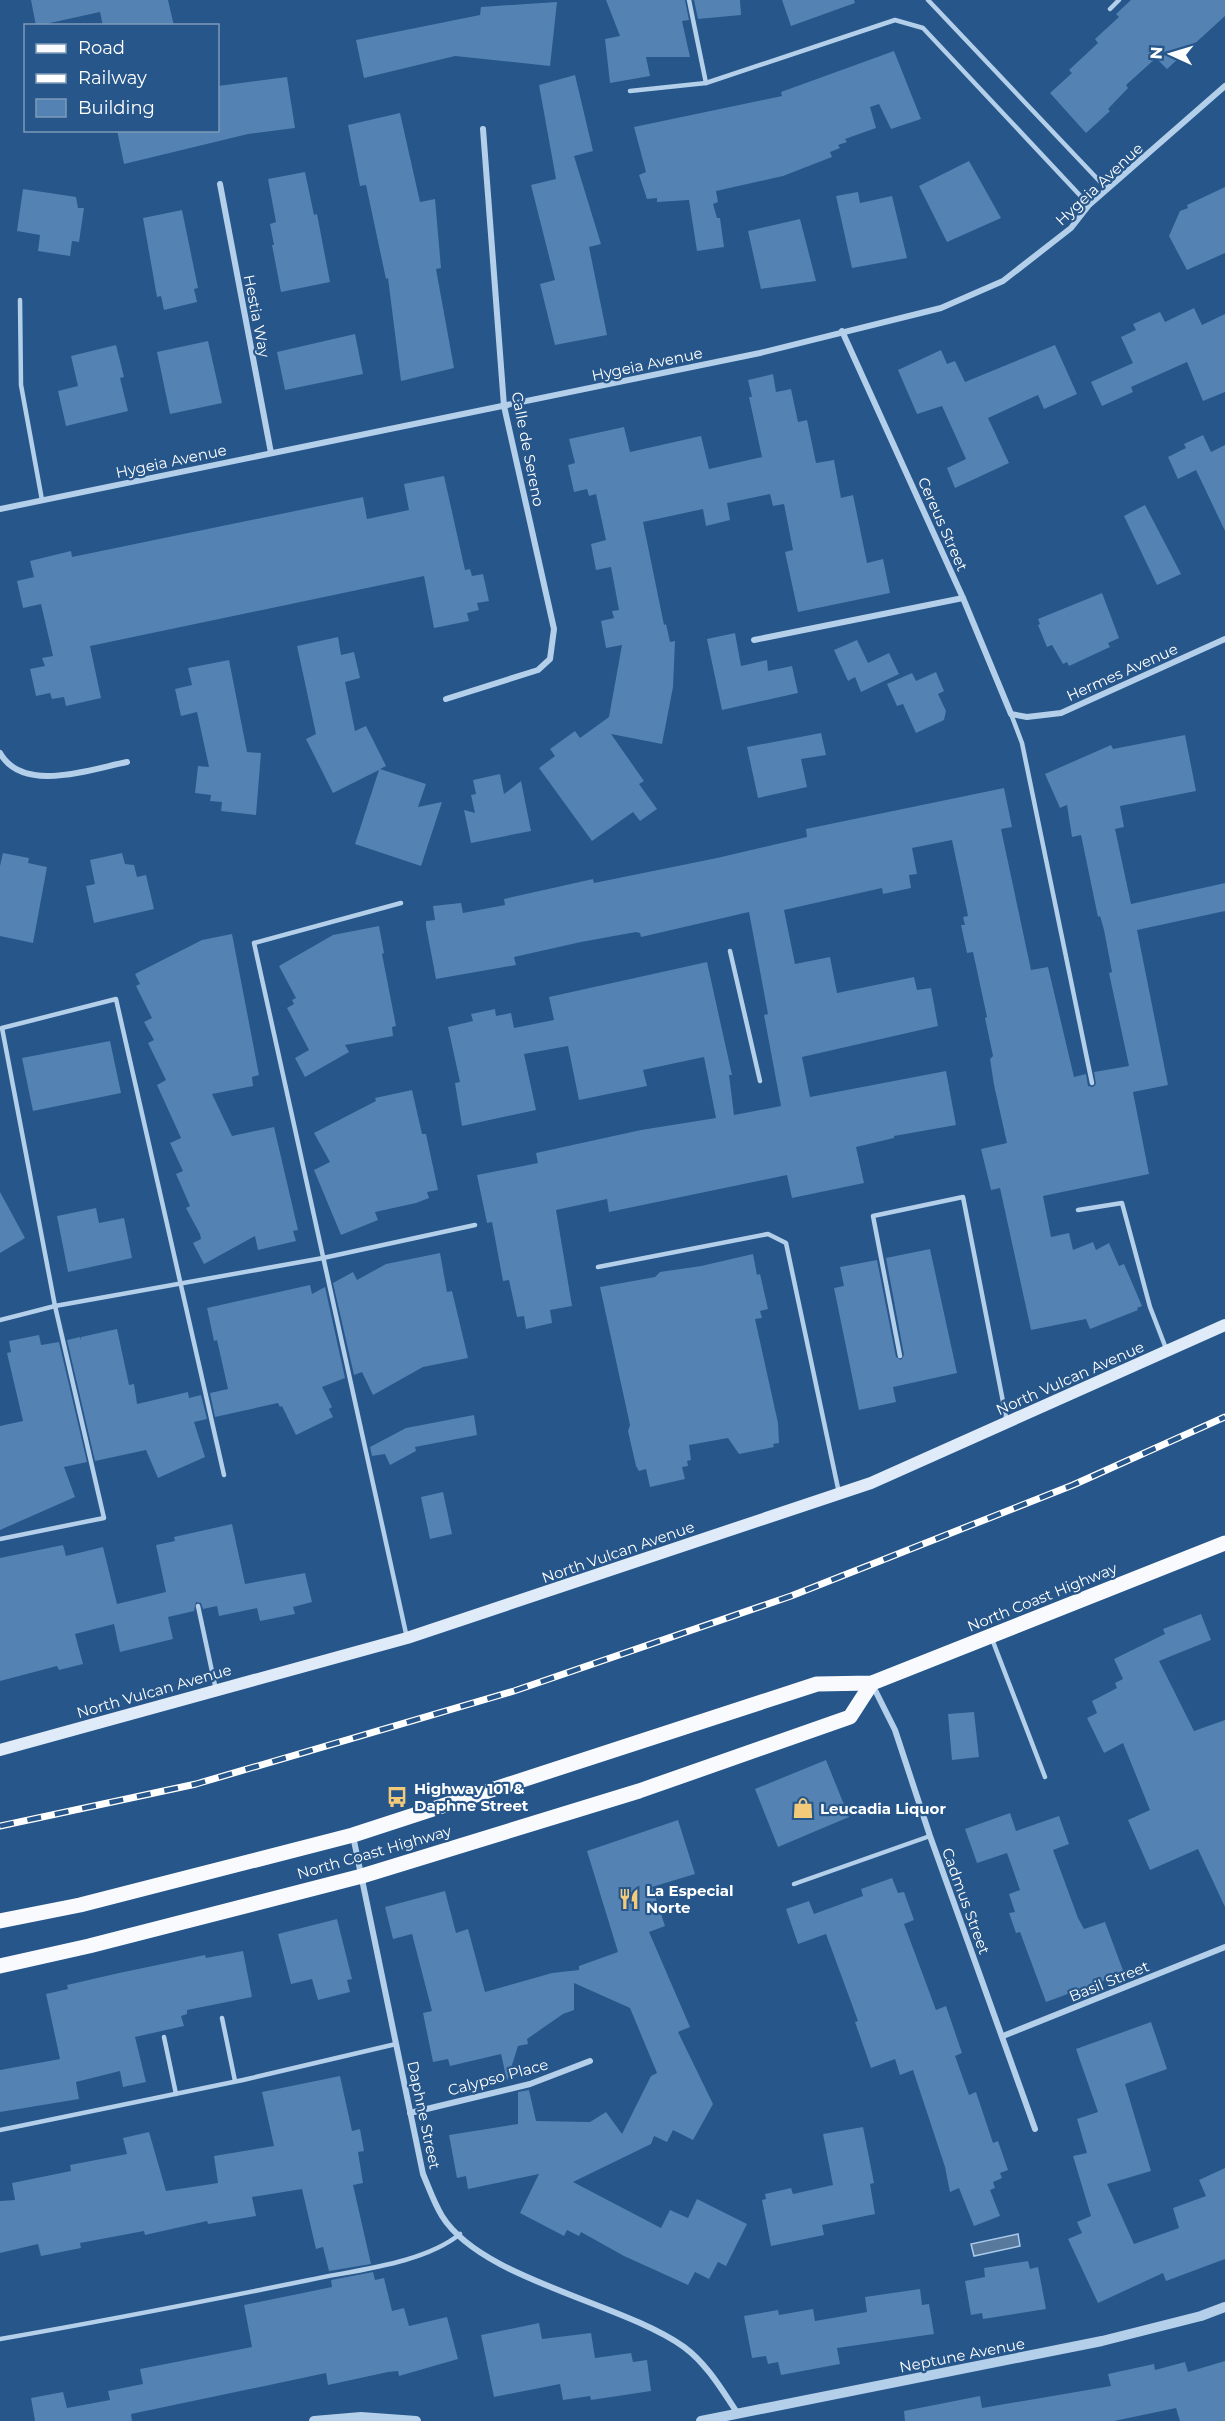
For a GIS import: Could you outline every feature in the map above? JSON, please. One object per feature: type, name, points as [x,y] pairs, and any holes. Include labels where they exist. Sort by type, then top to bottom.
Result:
[{"type":"main road","name":"North Vulcan Avenue","points":[[0,1750],[407,1638],[872,1483],[1225,1325]]},
{"type":"main road","name":"North Coast Highway","points":[[0,1921],[80,1905],[353,1835],[817,1684],[872,1683],[1225,1543]]},
{"type":"main road","name":"North Coast Highway","points":[[0,1966],[89,1946],[362,1876],[639,1791],[850,1717],[872,1683]]},
{"type":"street","name":"Hygeia Avenue","points":[[0,509],[760,353],[941,308],[1003,281],[1071,228],[1089,205],[1225,86]]},
{"type":"street","name":"Calle de Sereno","points":[[446,699],[537,669],[550,659],[554,629],[504,406],[483,129]]},
{"type":"street","name":"Hestia Way","points":[[220,184],[271,453]]},
{"type":"street","name":"Cereus Street","points":[[842,331],[963,598],[1011,714]]},
{"type":"street","points":[[754,640],[963,598]]},
{"type":"street","name":"Hermes Avenue","points":[[1011,714],[1027,717],[1061,714],[1225,639]]},
{"type":"street","points":[[0,753],[18,771],[41,778],[127,762]]},
{"type":"street","name":"Cadmus Street","points":[[872,1683],[895,1730],[930,1836],[1035,2129]]},
{"type":"street","name":"Daphne Street","points":[[353,1835],[423,2174],[442,2217],[471,2246],[514,2270],[652,2327],[685,2348],[714,2377],[738,2414]]},
{"type":"street","name":"Basil Street","points":[[1003,2036],[1225,1947]]},
{"type":"street","name":"Calypso Place","points":[[410,2112],[531,2084],[590,2061]]},
{"type":"street","name":"Neptune Avenue","points":[[701,2421],[1090,2344],[1201,2316],[1225,2307]]},
{"type":"street","points":[[314,2421],[361,2417],[416,2421]]},
{"type":"lane","points":[[689,0],[706,83]]},
{"type":"lane","points":[[928,0],[1107,189]]},
{"type":"lane","points":[[1110,9],[1119,0]]},
{"type":"lane","points":[[630,91],[706,83],[895,20],[923,28],[1089,205]]},
{"type":"lane","points":[[20,300],[21,385],[42,500]]},
{"type":"lane","points":[[1011,714],[1022,743],[1092,1083]]},
{"type":"lane","points":[[401,903],[254,943],[407,1638]]},
{"type":"lane","points":[[730,951],[760,1081]]},
{"type":"lane","points":[[0,1539],[104,1518],[55,1306],[2,1028],[116,999],[224,1475]]},
{"type":"lane","points":[[900,1356],[873,1216],[963,1197],[1007,1422]]},
{"type":"lane","points":[[1078,1210],[1122,1203],[1150,1307],[1167,1351]]},
{"type":"lane","points":[[0,1320],[55,1306],[323,1258],[475,1225]]},
{"type":"lane","points":[[598,1267],[768,1234],[786,1243],[839,1493]]},
{"type":"lane","points":[[198,1606],[216,1690]]},
{"type":"lane","points":[[991,1636],[1045,1777]]},
{"type":"lane","points":[[794,1884],[930,1836]]},
{"type":"lane","points":[[222,2018],[235,2081]]},
{"type":"lane","points":[[164,2037],[176,2094]]},
{"type":"lane","points":[[0,2130],[176,2094],[396,2044]]},
{"type":"lane","points":[[0,2339],[171,2308],[386,2263],[446,2246],[460,2234]]},
{"type":"water","points":[[1018,2234],[1020,2246],[974,2256],[971,2244]]},
{"type":"building","points":[[31,0],[168,0],[174,24],[103,24],[100,12],[36,24]]},
{"type":"building","points":[[606,0],[685,0],[689,20],[682,21],[690,57],[646,57],[650,76],[610,83],[605,39],[620,36]]},
{"type":"building","points":[[694,0],[740,0],[741,15],[698,19]]},
{"type":"building","points":[[782,0],[854,0],[855,3],[791,26]]},
{"type":"building","points":[[1131,0],[1225,0],[1225,16],[1167,69],[1156,58],[1126,85],[1128,88],[1108,109],[1110,111],[1086,133],[1050,93],[1072,73],[1069,70],[1098,43],[1095,39],[1119,17],[1116,14]]},
{"type":"building","points":[[557,2],[550,66],[455,56],[364,78],[356,40],[480,15],[481,7]]},
{"type":"building","points":[[894,51],[921,119],[891,129],[879,104],[870,107],[876,128],[845,139],[847,142],[838,145],[840,148],[830,152],[832,157],[783,176],[716,191],[718,202],[713,204],[717,218],[720,218],[724,247],[697,251],[689,200],[657,202],[657,198],[647,199],[639,175],[646,172],[634,127],[782,96],[781,92]]},
{"type":"building","points":[[575,75],[593,151],[574,156],[601,244],[589,247],[607,335],[555,345],[540,284],[555,280],[531,185],[556,179],[539,85]]},
{"type":"building","points":[[287,77],[295,128],[248,134],[124,164],[117,132],[219,132],[219,86]]},
{"type":"building","points":[[400,113],[420,202],[435,199],[441,268],[436,269],[454,368],[401,381],[388,278],[386,279],[366,185],[360,186],[348,125]]},
{"type":"building","points":[[969,161],[1001,218],[947,242],[919,186]]},
{"type":"building","points":[[305,172],[314,215],[317,214],[330,282],[281,292],[272,245],[274,245],[270,224],[276,222],[268,179]]},
{"type":"building","points":[[1225,187],[1225,253],[1187,270],[1169,236],[1180,211],[1188,208],[1187,205]]},
{"type":"building","points":[[23,189],[76,197],[78,208],[84,208],[79,242],[72,241],[70,256],[38,251],[40,235],[17,231]]},
{"type":"building","points":[[858,192],[860,203],[892,196],[907,258],[852,268],[836,196]]},
{"type":"building","points":[[182,210],[198,288],[194,289],[197,302],[164,310],[161,296],[157,297],[143,218]]},
{"type":"building","points":[[800,219],[816,281],[761,289],[748,231]]},
{"type":"building","points":[[1194,308],[1202,325],[1225,314],[1225,392],[1203,401],[1187,362],[1131,387],[1133,392],[1102,406],[1091,382],[1133,363],[1121,337],[1136,330],[1133,324],[1160,312],[1165,322]]},
{"type":"building","points":[[355,334],[363,374],[285,390],[277,352]]},
{"type":"building","points":[[208,341],[222,403],[170,414],[157,352]]},
{"type":"building","points":[[116,345],[124,377],[120,378],[128,411],[66,426],[58,391],[78,386],[71,356]]},
{"type":"building","points":[[1055,345],[1077,394],[1044,409],[1038,395],[988,418],[1009,463],[955,488],[947,468],[966,459],[942,406],[917,414],[898,370],[941,350],[947,364],[955,361],[965,382]]},
{"type":"building","points":[[773,374],[776,392],[791,389],[798,422],[807,420],[816,463],[834,460],[841,498],[853,495],[867,563],[883,559],[890,593],[798,612],[785,552],[793,550],[784,504],[773,506],[770,494],[727,503],[730,520],[706,526],[703,509],[643,522],[664,625],[666,624],[670,642],[675,641],[673,687],[662,744],[611,734],[644,781],[639,784],[657,809],[640,821],[633,812],[592,841],[539,768],[555,756],[550,749],[575,731],[580,738],[609,717],[622,645],[606,648],[601,621],[614,618],[612,611],[619,610],[611,567],[596,570],[591,544],[606,540],[596,494],[589,496],[587,489],[574,492],[568,465],[575,463],[569,439],[624,427],[630,452],[701,436],[709,469],[762,457],[749,397],[752,397],[748,380]]},
{"type":"building","points":[[1203,435],[1211,452],[1225,445],[1225,531],[1196,470],[1178,479],[1168,457],[1186,448],[1184,444]]},
{"type":"building","points":[[444,476],[465,570],[470,569],[472,576],[483,574],[489,601],[477,603],[479,610],[467,613],[469,621],[434,628],[424,576],[90,646],[101,698],[66,706],[64,697],[52,699],[50,693],[36,696],[30,669],[45,666],[42,658],[53,656],[41,604],[23,608],[17,581],[34,577],[30,561],[71,551],[72,557],[363,497],[367,519],[409,510],[404,484]]},
{"type":"building","points":[[1145,505],[1181,574],[1157,585],[1124,516]]},
{"type":"building","points":[[1102,593],[1119,638],[1108,643],[1110,647],[1069,666],[1067,662],[1063,664],[1052,645],[1047,647],[1038,625],[1040,624],[1038,619]]},
{"type":"building","points":[[735,633],[741,666],[767,660],[768,671],[792,666],[798,693],[722,710],[707,639]]},
{"type":"building","points":[[338,637],[341,655],[354,652],[360,678],[345,682],[355,731],[366,726],[386,766],[380,769],[426,784],[418,807],[442,802],[421,866],[355,844],[379,770],[333,793],[306,739],[316,734],[297,646]]},
{"type":"building","points":[[857,640],[868,663],[889,653],[899,674],[861,692],[855,677],[848,681],[834,650]]},
{"type":"building","points":[[229,660],[247,752],[261,753],[256,815],[221,811],[222,802],[210,801],[211,795],[195,793],[198,766],[209,767],[197,712],[181,716],[175,689],[192,685],[188,668]]},
{"type":"building","points":[[936,672],[944,691],[938,694],[946,711],[944,720],[916,733],[903,704],[897,706],[887,684],[912,673],[916,681]]},
{"type":"building","points":[[821,733],[826,755],[801,759],[807,787],[758,798],[747,747]]},
{"type":"building","points":[[1185,735],[1196,791],[1120,806],[1124,827],[1115,829],[1131,904],[1225,883],[1225,911],[1137,930],[1168,1085],[1133,1092],[1149,1174],[1043,1196],[1051,1237],[1069,1233],[1073,1250],[1093,1242],[1096,1250],[1109,1243],[1119,1266],[1124,1264],[1142,1306],[1137,1308],[1138,1310],[1090,1329],[1086,1319],[1031,1330],[1000,1188],[991,1190],[981,1149],[1007,1143],[994,1085],[990,1059],[993,1056],[985,1018],[987,1017],[973,952],[967,953],[961,925],[965,925],[963,917],[968,916],[952,840],[912,848],[917,874],[909,875],[911,888],[883,894],[882,888],[784,910],[795,964],[830,957],[837,993],[914,977],[917,990],[931,988],[938,1026],[802,1057],[810,1097],[946,1071],[956,1125],[894,1136],[894,1138],[856,1147],[864,1183],[792,1198],[787,1175],[609,1212],[607,1199],[556,1210],[572,1306],[550,1310],[552,1323],[526,1329],[524,1316],[517,1317],[509,1280],[503,1281],[492,1222],[487,1223],[477,1175],[538,1163],[536,1153],[641,1130],[716,1118],[704,1057],[643,1070],[647,1086],[579,1100],[568,1046],[524,1054],[536,1110],[462,1126],[455,1083],[460,1082],[448,1027],[473,1021],[471,1014],[495,1009],[496,1016],[511,1013],[514,1028],[554,1020],[549,997],[707,962],[732,1075],[729,1075],[734,1115],[781,1106],[764,1015],[768,1014],[749,912],[641,937],[640,933],[636,932],[581,942],[514,957],[516,965],[436,979],[426,926],[426,921],[435,920],[433,906],[461,903],[463,913],[505,905],[504,899],[593,879],[594,883],[717,858],[807,837],[806,829],[1004,788],[1012,827],[1001,829],[1031,970],[1048,967],[1074,1077],[1086,1074],[1088,1086],[1093,1087],[1096,1084],[1094,1072],[1129,1066],[1109,973],[1112,972],[1104,930],[1100,916],[1098,917],[1081,835],[1072,837],[1067,805],[1060,808],[1045,774],[1111,745],[1113,749]]},
{"type":"building","points":[[500,774],[504,794],[521,781],[531,831],[471,843],[464,810],[475,813],[471,795],[476,794],[473,780]]},
{"type":"building","points":[[3,853],[29,858],[28,863],[47,867],[33,943],[0,936],[0,866]]},
{"type":"building","points":[[122,853],[125,864],[134,865],[137,877],[146,875],[154,909],[94,923],[86,886],[95,884],[90,860]]},
{"type":"building","points":[[379,926],[396,1026],[392,1027],[393,1036],[345,1045],[349,1052],[305,1077],[295,1058],[309,1050],[287,1008],[294,1004],[292,1000],[296,998],[279,966],[333,935]]},
{"type":"building","points":[[232,934],[259,1075],[252,1077],[253,1086],[212,1094],[232,1136],[274,1127],[298,1230],[293,1231],[296,1241],[258,1250],[255,1236],[204,1264],[193,1243],[201,1239],[200,1234],[186,1208],[190,1206],[176,1174],[183,1171],[170,1143],[181,1138],[157,1085],[166,1080],[148,1043],[154,1040],[144,1022],[152,1018],[136,986],[140,984],[135,974],[202,940]]},
{"type":"building","points":[[110,1041],[121,1093],[33,1111],[22,1058]]},
{"type":"building","points":[[412,1090],[422,1134],[426,1134],[438,1190],[427,1192],[429,1198],[416,1203],[375,1212],[378,1220],[341,1235],[314,1170],[330,1162],[314,1133],[376,1101],[375,1098]]},
{"type":"building","points":[[0,1192],[25,1238],[0,1253]]},
{"type":"building","points":[[96,1208],[99,1223],[124,1218],[132,1258],[68,1272],[57,1216]]},
{"type":"building","points":[[930,1249],[957,1373],[893,1387],[896,1402],[859,1410],[834,1288],[844,1286],[840,1267],[877,1260],[896,1357],[901,1360],[904,1355],[886,1258]]},
{"type":"building","points":[[440,1253],[447,1292],[452,1291],[468,1358],[423,1367],[373,1395],[362,1372],[354,1375],[333,1283],[353,1272],[357,1280],[386,1264]]},
{"type":"building","points":[[753,1254],[768,1309],[760,1311],[762,1318],[755,1319],[778,1423],[779,1443],[773,1444],[774,1447],[739,1454],[728,1438],[689,1445],[691,1460],[687,1461],[688,1466],[682,1467],[685,1479],[650,1487],[646,1469],[639,1471],[636,1466],[628,1431],[630,1425],[600,1287],[655,1277],[660,1272],[701,1266]]},
{"type":"building","points":[[310,1285],[312,1294],[325,1287],[345,1378],[322,1387],[332,1407],[329,1409],[333,1417],[296,1435],[282,1406],[280,1407],[278,1403],[215,1417],[210,1393],[228,1389],[207,1308]]},
{"type":"building","points":[[117,1329],[129,1385],[134,1384],[137,1404],[188,1392],[189,1398],[201,1395],[207,1419],[194,1422],[205,1457],[158,1478],[146,1450],[95,1461],[67,1340],[80,1337],[81,1340],[81,1337]]},
{"type":"building","points":[[39,1335],[41,1345],[59,1342],[87,1462],[64,1467],[75,1497],[0,1530],[0,1426],[23,1421],[7,1353],[11,1352],[9,1341]]},
{"type":"building","points":[[474,1415],[477,1435],[415,1447],[416,1451],[390,1465],[385,1454],[372,1456],[370,1447],[406,1428]]},
{"type":"building","points":[[443,1492],[452,1534],[430,1539],[421,1497]]},
{"type":"building","points":[[232,1524],[245,1584],[305,1573],[312,1602],[293,1607],[295,1614],[260,1621],[257,1608],[219,1616],[217,1606],[203,1609],[201,1603],[196,1602],[194,1611],[168,1617],[173,1639],[120,1652],[114,1624],[75,1634],[83,1664],[59,1670],[57,1666],[0,1681],[0,1558],[63,1545],[66,1556],[103,1547],[117,1604],[166,1592],[156,1545],[175,1541],[174,1537]]},
{"type":"building","points":[[1201,1614],[1211,1640],[1159,1661],[1194,1731],[1225,1720],[1225,1907],[1198,1849],[1150,1870],[1128,1820],[1150,1810],[1123,1743],[1104,1753],[1087,1718],[1097,1713],[1092,1701],[1117,1688],[1115,1683],[1123,1679],[1114,1659],[1165,1634],[1163,1629]]},
{"type":"building","points":[[974,1712],[979,1757],[952,1760],[948,1714]]},
{"type":"building","points":[[826,1760],[849,1817],[778,1847],[755,1789]]},
{"type":"building","points":[[1010,1813],[1016,1831],[1059,1816],[1069,1844],[1053,1850],[1078,1918],[1084,1929],[1105,1922],[1124,1973],[1046,2002],[1020,1932],[1016,1933],[1009,1913],[1015,1912],[1009,1894],[1020,1890],[1007,1853],[977,1863],[965,1829]]},
{"type":"building","points":[[678,1820],[695,1874],[652,1887],[665,1926],[649,1932],[690,2027],[678,2032],[713,2104],[693,2140],[673,2130],[667,2142],[654,2136],[651,2144],[573,2182],[661,2228],[670,2210],[688,2218],[697,2199],[747,2224],[726,2266],[718,2262],[709,2279],[695,2272],[688,2285],[624,2256],[581,2232],[579,2236],[567,2230],[564,2236],[520,2213],[539,2174],[468,2189],[466,2176],[457,2178],[449,2135],[518,2124],[518,2092],[529,2090],[536,2121],[590,2122],[606,2112],[622,2134],[651,2076],[657,2073],[630,2008],[574,1983],[574,2010],[563,2014],[527,2039],[528,2044],[518,2046],[507,2081],[501,2054],[450,2066],[448,2059],[433,2062],[423,2013],[432,2011],[412,1934],[393,1939],[385,1907],[445,1891],[456,1933],[468,1929],[485,1992],[552,1973],[579,1970],[579,1966],[618,1952],[587,1851]]},
{"type":"building","points":[[892,1878],[898,1893],[904,1892],[914,1920],[904,1924],[936,2010],[946,2006],[962,2053],[955,2056],[969,2095],[976,2092],[993,2143],[998,2141],[1008,2170],[1000,2173],[1002,2178],[993,2182],[995,2188],[990,2190],[1000,2216],[974,2226],[959,2188],[950,2192],[945,2167],[913,2070],[900,2075],[895,2059],[871,2068],[855,2022],[858,2021],[826,1934],[798,1944],[786,1909],[809,1901],[814,1914],[863,1896],[861,1889]]},
{"type":"building","points":[[337,1919],[352,1979],[347,1980],[350,1992],[318,2000],[312,1979],[291,1984],[278,1934]]},
{"type":"building","points":[[243,1951],[252,1997],[187,2010],[187,2014],[181,2016],[184,2026],[135,2037],[146,2082],[123,2087],[120,2071],[76,2082],[79,2099],[0,2112],[0,2070],[60,2059],[46,1994],[68,1989],[67,1985],[119,1973],[205,1955],[206,1958]]},
{"type":"building","points":[[1151,2022],[1167,2069],[1125,2084],[1151,2171],[1107,2184],[1134,2244],[1179,2228],[1173,2208],[1206,2196],[1199,2180],[1225,2168],[1225,2259],[1166,2281],[1163,2273],[1098,2303],[1068,2239],[1082,2233],[1077,2222],[1091,2216],[1073,2156],[1087,2153],[1077,2119],[1098,2112],[1076,2049]]},
{"type":"building","points":[[340,2076],[352,2131],[360,2129],[364,2151],[358,2152],[363,2183],[353,2185],[371,2264],[329,2271],[323,2247],[316,2249],[302,2189],[252,2197],[256,2216],[208,2224],[207,2221],[145,2235],[144,2231],[80,2243],[81,2248],[41,2256],[38,2244],[0,2253],[0,2201],[15,2200],[12,2183],[71,2171],[70,2165],[127,2154],[123,2138],[149,2132],[166,2191],[218,2183],[214,2156],[274,2146],[262,2092]]},
{"type":"building","points":[[863,2127],[874,2183],[870,2184],[875,2214],[822,2225],[824,2235],[771,2246],[762,2200],[766,2199],[765,2194],[791,2188],[793,2194],[833,2185],[823,2134]]},
{"type":"building","points":[[1028,2261],[1030,2269],[1038,2267],[1046,2309],[983,2319],[982,2313],[971,2315],[965,2281],[985,2277],[984,2268]]},
{"type":"building","points":[[373,2272],[375,2280],[384,2278],[392,2311],[404,2308],[409,2326],[447,2317],[458,2359],[399,2376],[398,2371],[388,2372],[328,2385],[326,2373],[131,2414],[132,2421],[35,2421],[31,2398],[63,2392],[67,2408],[110,2400],[108,2391],[143,2384],[140,2369],[252,2347],[244,2305],[332,2287],[331,2280]]},
{"type":"building","points":[[920,2289],[922,2305],[929,2304],[934,2334],[837,2348],[840,2364],[781,2375],[778,2362],[768,2364],[766,2356],[752,2358],[744,2316],[778,2310],[779,2315],[813,2309],[815,2321],[867,2312],[865,2297]]},
{"type":"building","points":[[539,2323],[542,2339],[591,2333],[595,2358],[631,2353],[633,2362],[647,2360],[651,2391],[591,2400],[590,2396],[563,2400],[560,2384],[494,2397],[481,2335]]},
{"type":"building","points":[[1225,2361],[1225,2421],[1180,2421],[1176,2408],[1114,2421],[905,2421],[904,2411],[980,2396],[982,2408],[1111,2386],[1108,2374],[1154,2364],[1155,2370],[1185,2362],[1188,2372]]},
{"type":"railway","points":[[0,1826],[196,1784],[514,1691],[791,1596],[1073,1485],[1225,1417]]},
{"type":"place","name":"Highway 101 & Daphne Street","points":[[397,1797]]},
{"type":"place","name":"Leucadia Liquor","points":[[803,1808]]},
{"type":"place","name":"La Especial Norte","points":[[629,1899]]}]
